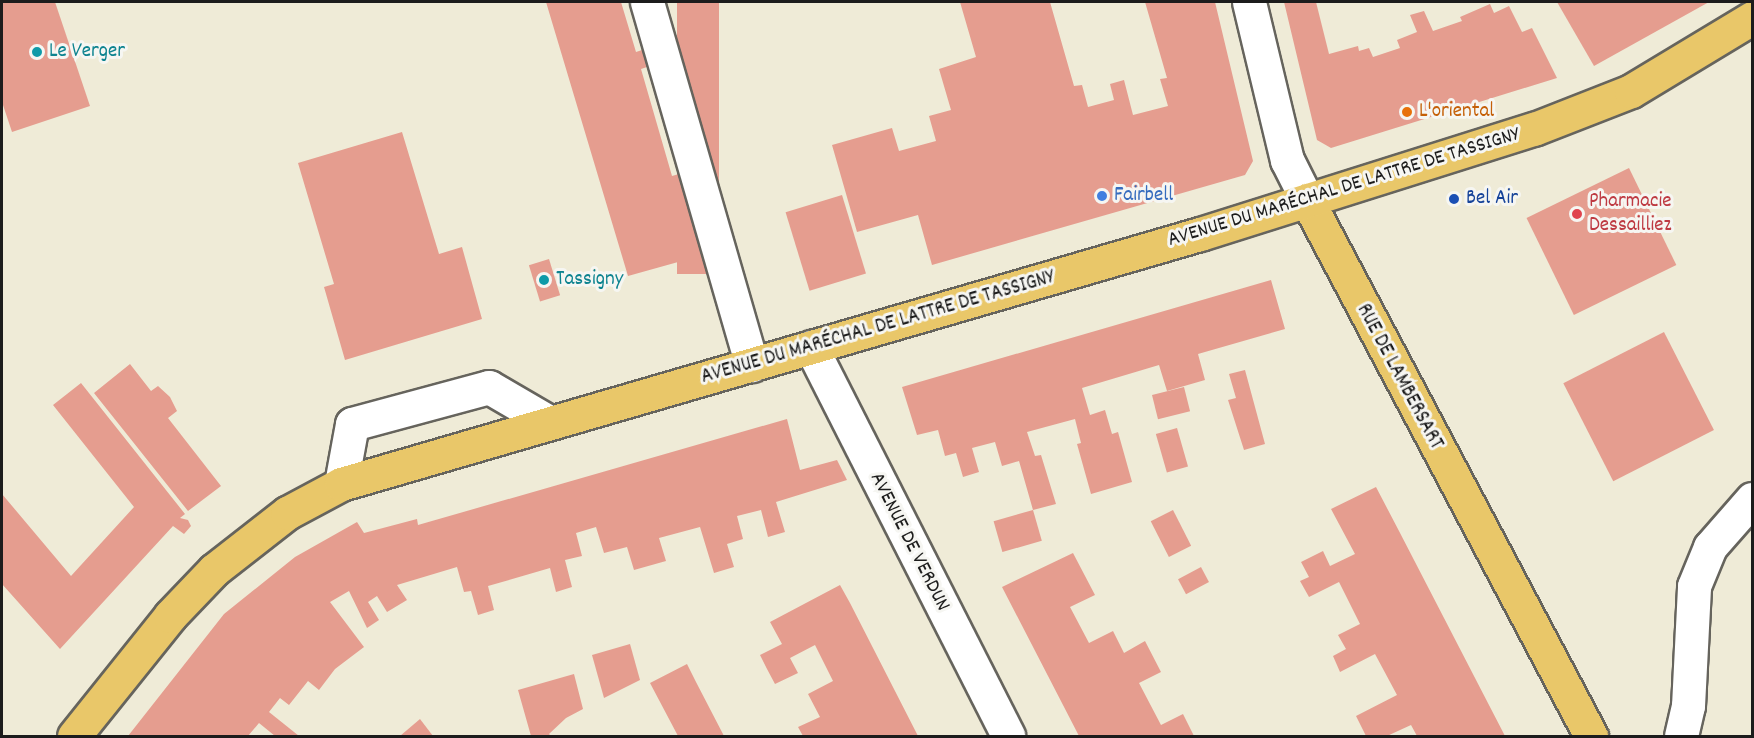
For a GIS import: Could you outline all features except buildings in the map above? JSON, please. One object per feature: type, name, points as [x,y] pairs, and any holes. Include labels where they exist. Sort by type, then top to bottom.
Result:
[{"type":"main road","name":"AVENUE DU MARÉCHAL DE LATTRE DE TASSIGNY","points":[[74,736],[170,616],[214,570],[287,513],[341,484],[752,365],[1306,200],[1590,108],[1631,91],[1752,18]]},
{"type":"main road","name":"RUE DE LAMBERSART","points":[[1306,200],[1591,736]]},
{"type":"street","points":[[647,2],[752,365]]},
{"type":"street","name":"RUE DE LAMBERSART","points":[[1249,2],[1287,160],[1306,200]]},
{"type":"street","name":"AVENUE DE VERDUN","points":[[811,347],[1008,736]]},
{"type":"street","points":[[341,484],[352,424],[489,387],[549,422]]},
{"type":"street","points":[[1681,736],[1688,706],[1694,586],[1710,547],[1752,499]]},
{"type":"place","name":"Le Verger","points":[[37,52]]},
{"type":"place","name":"L'oriental","points":[[1407,112]]},
{"type":"place","name":"Fairbell","points":[[1102,196]]},
{"type":"place","name":"Bel Air","points":[[1454,199]]},
{"type":"place","name":"Pharmacie Dessailliez","points":[[1577,214]]},
{"type":"place","name":"Tassigny","points":[[544,280]]}]
